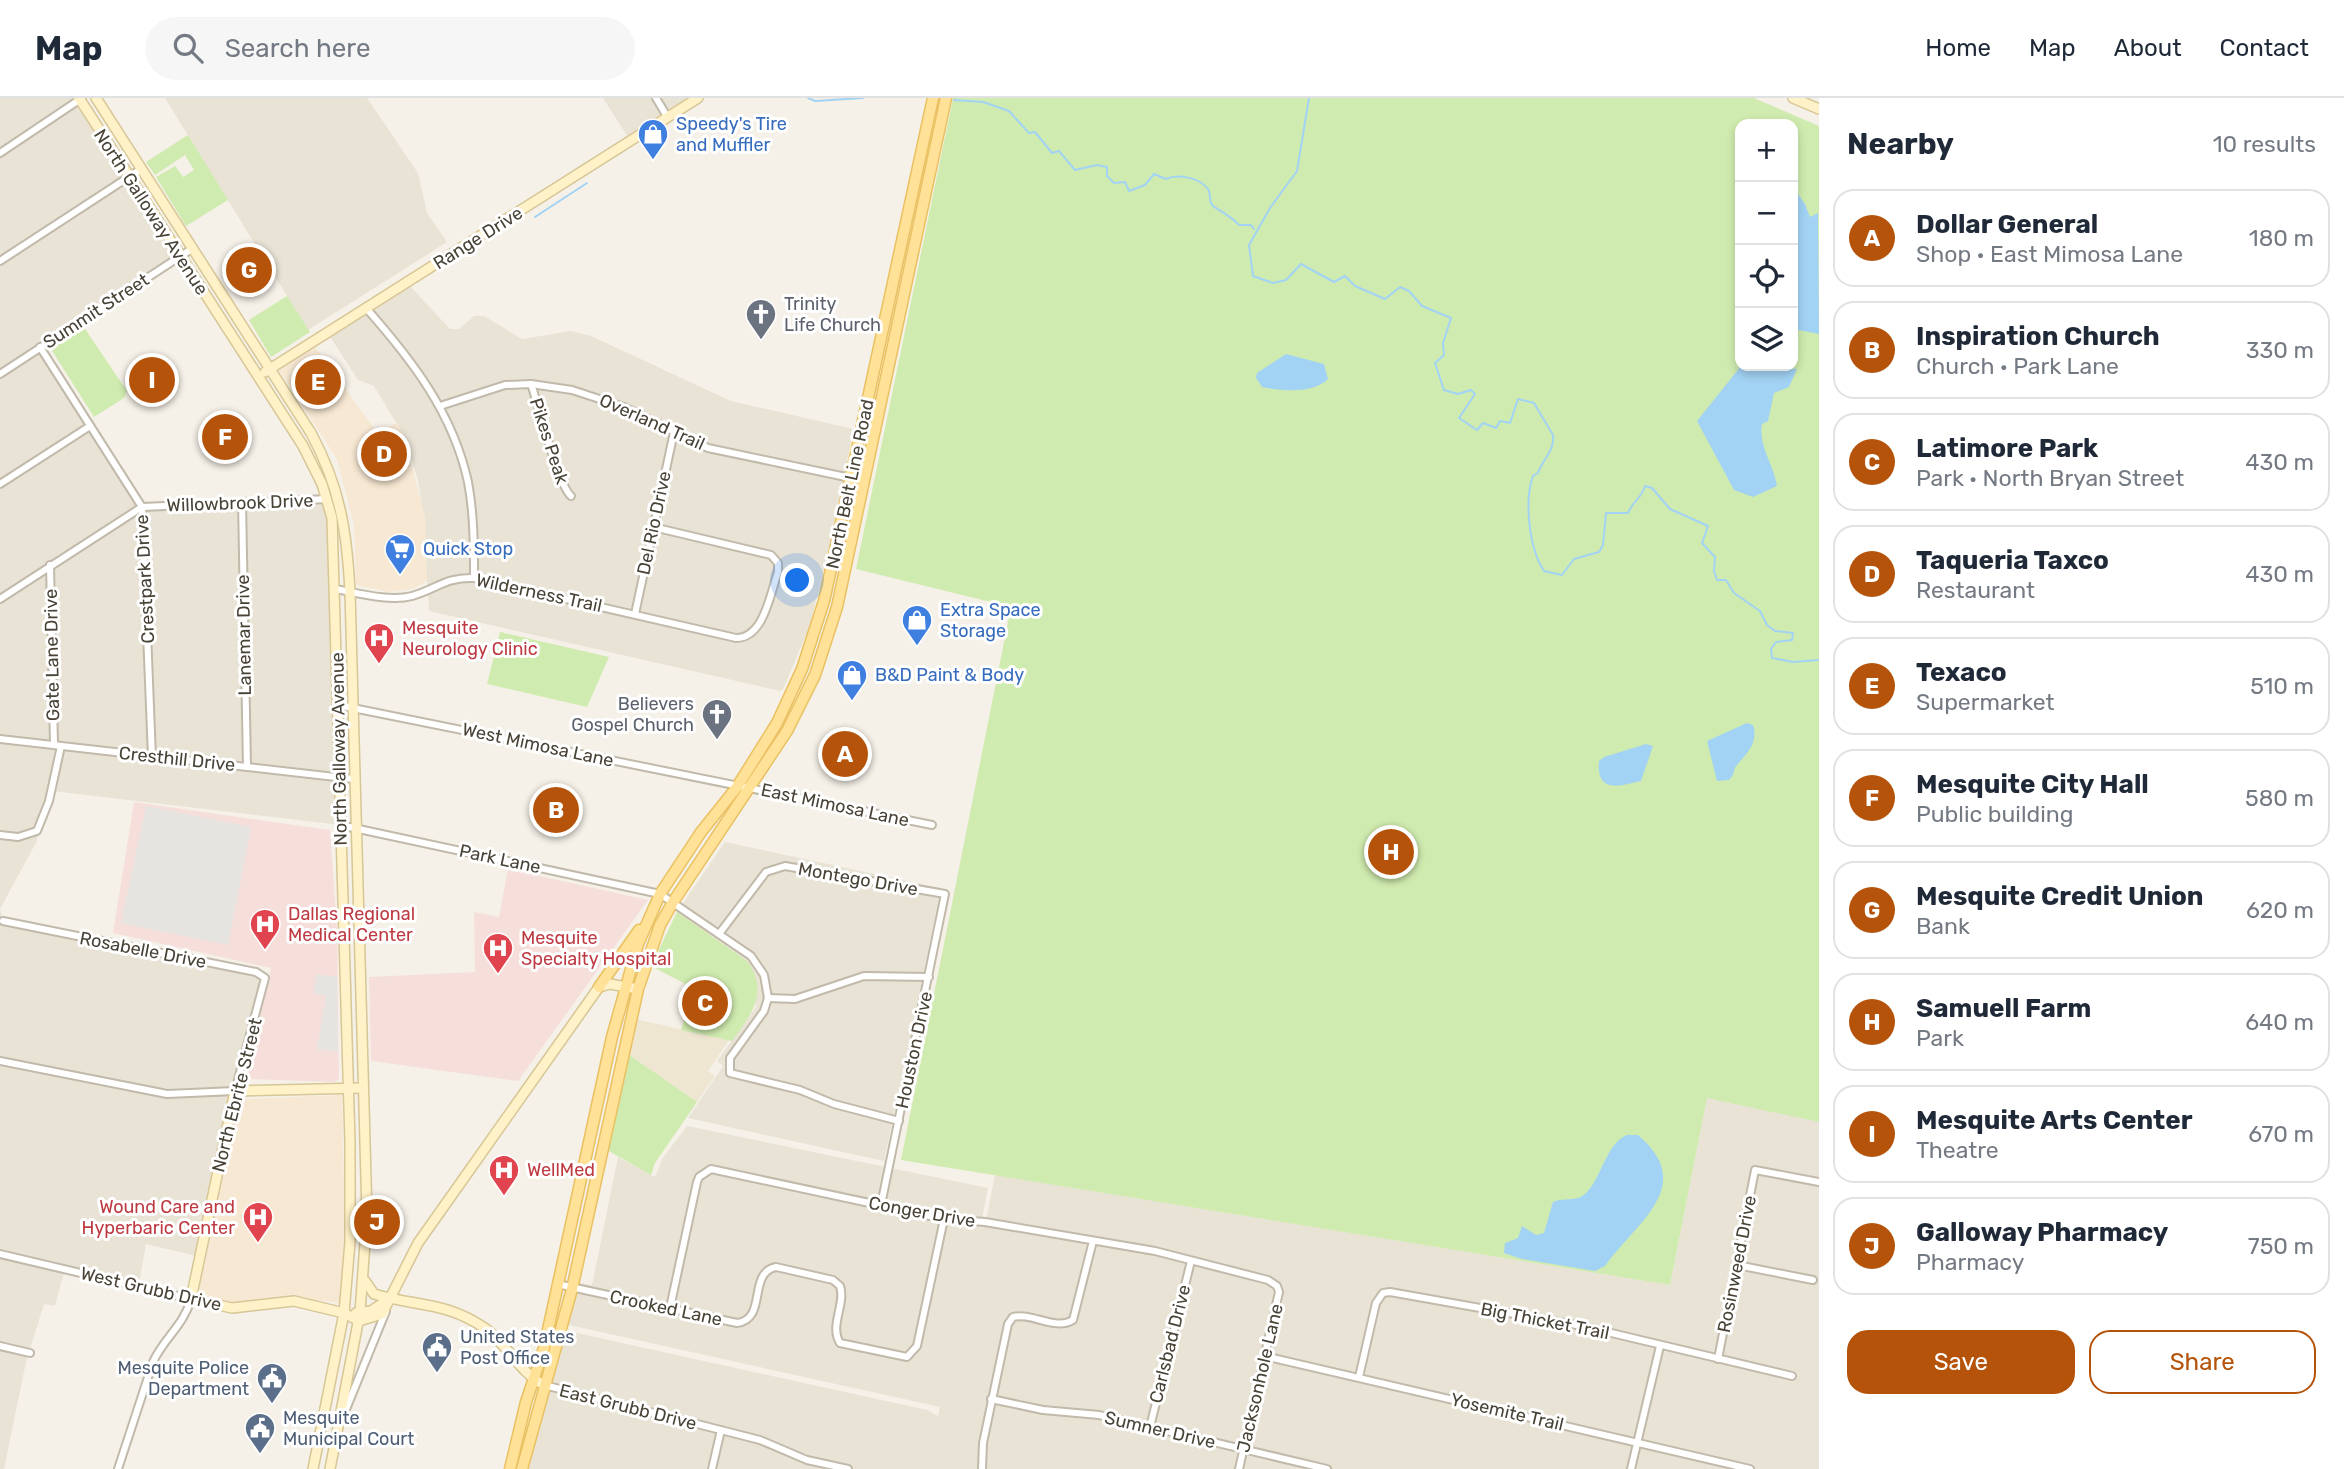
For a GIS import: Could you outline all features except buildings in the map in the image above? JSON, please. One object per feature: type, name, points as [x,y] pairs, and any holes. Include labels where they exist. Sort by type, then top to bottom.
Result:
[{"type":"main road","name":"North Galloway Avenue","points":[[80,98],[128,177],[303,446],[327,499],[334,538],[350,1215],[344,1313],[313,1469]]},
{"type":"main road","name":"North Galloway Avenue","points":[[96,98],[268,370],[311,433],[340,499],[346,533],[354,706],[355,828],[367,1216],[359,1317],[330,1469]]},
{"type":"main road","name":"Range Drive","points":[[257,377],[698,98]]},
{"type":"main road","name":"North Belt Line Road","points":[[652,912],[660,894],[701,832],[737,787],[777,723],[802,669],[824,601],[933,98]]},
{"type":"main road","name":"North Belt Line Road","points":[[522,1469],[572,1289],[638,989],[660,925],[787,731],[815,674],[836,607],[946,98]]},
{"type":"main road","points":[[1793,98],[1819,110]]},
{"type":"main road","points":[[908,210],[922,212]]},
{"type":"main road","points":[[342,867],[356,867]]},
{"type":"main road","points":[[510,1469],[544,1348],[624,985],[652,912]]},
{"type":"main road","points":[[359,1317],[376,1317],[386,1311],[389,1299],[418,1243],[652,912]]},
{"type":"main road","points":[[599,987],[624,985],[638,989]]},
{"type":"main road","points":[[346,1030],[352,1043],[361,1049]]},
{"type":"main road","points":[[235,1091],[363,1088]]},
{"type":"main road","name":"North Ebrite Street","points":[[191,1299],[235,1091]]},
{"type":"main road","points":[[350,1139],[355,1167],[366,1170]]},
{"type":"main road","points":[[350,1215],[367,1216]]},
{"type":"main road","points":[[363,1273],[369,1290],[389,1299]]},
{"type":"main road","name":"West Grubb Drive","points":[[191,1299],[232,1308],[294,1301],[359,1317]]},
{"type":"main road","points":[[359,1317],[389,1299]]},
{"type":"main road","name":"East Grubb Drive","points":[[389,1299],[457,1311],[489,1331],[534,1379],[544,1385]]},
{"type":"street","points":[[0,153],[80,98]]},
{"type":"street","points":[[656,98],[668,118]]},
{"type":"street","points":[[0,261],[141,169]]},
{"type":"street","name":"Summit Street","points":[[0,374],[193,248]]},
{"type":"street","points":[[366,308],[421,373],[440,406],[468,481],[473,518],[474,578]]},
{"type":"street","name":"Crestpark Drive","points":[[40,347],[142,507],[152,757]]},
{"type":"street","name":"Overland Trail","points":[[440,406],[505,385],[531,384],[572,390],[603,398],[709,448],[865,481]]},
{"type":"street","name":"Pikes Peak","points":[[531,384],[545,423],[560,482],[571,496]]},
{"type":"street","points":[[0,484],[90,426]]},
{"type":"street","name":"Del Rio Drive","points":[[635,614],[674,432]]},
{"type":"street","name":"Willowbrook Drive","points":[[0,599],[142,507],[340,499]]},
{"type":"street","name":"Lanemar Drive","points":[[242,502],[247,767]]},
{"type":"street","name":"Wilderness Trail","points":[[335,589],[402,598],[458,577],[474,578],[744,638],[758,629],[778,563],[771,555],[760,550],[653,527]]},
{"type":"street","name":"Gate Lane Drive","points":[[0,835],[18,836],[37,831],[54,782],[57,745],[50,565]]},
{"type":"street","name":"West Mimosa Lane","points":[[338,705],[354,706],[737,787]]},
{"type":"street","name":"Cresthill Drive","points":[[0,739],[354,779]]},
{"type":"street","name":"East Mimosa Lane","points":[[737,787],[932,825]]},
{"type":"street","name":"Park Lane","points":[[340,825],[660,894],[756,962],[766,981],[768,998]]},
{"type":"street","name":"Montego Drive","points":[[719,934],[766,872],[785,866],[945,894]]},
{"type":"street","name":"Houston Drive","points":[[881,1205],[945,894]]},
{"type":"street","name":"Rosabelle Drive","points":[[3,921],[256,972],[265,978],[262,995]]},
{"type":"street","points":[[899,1121],[834,1104],[800,1090],[733,1075],[728,1069],[730,1058],[764,1011],[768,998],[795,999],[864,976],[929,977]]},
{"type":"street","name":"North Ebrite Street","points":[[235,1091],[262,995]]},
{"type":"street","points":[[0,1061],[167,1094],[235,1091]]},
{"type":"street","name":"Conger Drive","points":[[670,1308],[697,1182],[704,1173],[711,1170],[944,1219],[985,1223],[1155,1251],[1268,1280],[1277,1286]]},
{"type":"street","name":"Rosinweed Drive","points":[[1718,1359],[1755,1170],[1819,1182]]},
{"type":"street","name":"Crooked Lane","points":[[557,1284],[745,1322],[753,1315],[762,1276],[768,1269],[776,1267],[833,1280],[840,1286],[842,1294],[836,1333],[840,1343],[907,1357],[917,1346],[944,1219]]},
{"type":"street","points":[[982,1469],[991,1399],[1008,1324],[1013,1317],[1022,1315],[1060,1324],[1073,1320],[1093,1241]]},
{"type":"street","name":"West Grubb Drive","points":[[0,1254],[191,1299]]},
{"type":"street","name":"Carlsbad Drive","points":[[1150,1427],[1191,1261]]},
{"type":"street","points":[[1737,1265],[1813,1280]]},
{"type":"street","name":"Jacksonhole Lane","points":[[1239,1469],[1276,1307],[1277,1286]]},
{"type":"street","name":"Big Thicket Trail","points":[[1359,1377],[1376,1303],[1382,1293],[1390,1292],[1581,1326],[1792,1376]]},
{"type":"street","name":"North Ebrite Street","points":[[118,1469],[153,1362],[159,1349],[180,1327],[191,1299]]},
{"type":"street","points":[[339,1427],[386,1311]]},
{"type":"street","points":[[0,1346],[30,1353]]},
{"type":"street","points":[[1631,1469],[1660,1346]]},
{"type":"street","name":"Yosemite Trail","points":[[1264,1356],[1750,1469]]},
{"type":"street","name":"East Grubb Drive","points":[[544,1385],[772,1444],[813,1465],[848,1469]]},
{"type":"street","name":"Sumner Drive","points":[[991,1399],[1043,1410],[1098,1415],[1327,1469]]},
{"type":"street","points":[[712,1469],[721,1430]]},
{"type":"shaded area","points":[[0,98],[72,98],[171,252],[168,261],[38,344],[142,507],[327,499],[340,825],[52,791],[37,831],[37,841],[0,909]]},
{"type":"shaded area","points":[[165,98],[367,98],[418,173],[427,213],[447,242],[308,330]]},
{"type":"shaded area","points":[[603,98],[687,98],[628,137]]},
{"type":"shaded area","points":[[409,285],[450,329],[459,329],[474,316],[484,316],[522,339],[571,331],[591,336],[731,401],[853,429],[837,517],[809,628],[783,689],[780,691],[429,611],[418,480],[404,436],[374,386],[358,380],[329,335]]},
{"type":"shaded area","points":[[315,347],[378,434],[397,422],[405,438],[425,517],[427,581],[412,589],[389,592],[356,585],[354,525],[337,459],[279,370]]},
{"type":"shaded area","name":"Dallas Regional Medical Center","points":[[134,802],[330,830],[337,928],[339,1079],[334,1082],[246,1079],[271,968],[113,933]]},
{"type":"shaded area","points":[[146,806],[251,827],[228,945],[121,923]]},
{"type":"shaded area","points":[[725,842],[941,888],[884,1161],[688,1118],[723,1066],[717,1061],[756,1007],[747,961],[677,912]]},
{"type":"shaded area","name":"Mesquite Specialty Hospital","points":[[508,869],[648,900],[518,1081],[371,1061],[369,977],[475,972],[474,912],[499,917]]},
{"type":"shaded area","points":[[0,909],[3,921],[264,976],[235,1091],[200,1257],[146,1244],[139,1283],[66,1265],[55,1306],[44,1304],[26,1362],[4,1469],[0,1469]]},
{"type":"shaded area","points":[[317,974],[337,977],[338,1052],[317,1049],[326,996],[313,993]]},
{"type":"shaded area","points":[[635,1019],[729,1040],[708,1071],[715,1076],[697,1102],[628,1054]]},
{"type":"shaded area","points":[[342,1095],[345,1244],[340,1303],[299,1298],[237,1303],[201,1297],[197,1288],[235,1106],[244,1099]]},
{"type":"shaded area","points":[[1707,1097],[1819,1122],[1819,1469],[529,1469],[545,1399],[568,1331],[927,1410],[938,1416],[940,1407],[569,1325],[578,1283],[592,1285],[618,1157],[655,1177],[662,1159],[687,1126],[988,1188],[981,1224],[985,1226],[995,1175],[1670,1285]]},
{"type":"green space","points":[[953,98],[1754,98],[1819,126],[1819,1122],[1707,1098],[1670,1285],[901,1160],[1011,607],[856,569]]},
{"type":"green space","points":[[188,135],[228,200],[186,226],[156,177],[175,166],[183,177],[194,170],[185,155],[155,175],[146,162]]},
{"type":"green space","points":[[287,296],[310,332],[271,357],[249,320]]},
{"type":"green space","points":[[83,326],[127,391],[124,398],[94,417],[51,349]]},
{"type":"green space","points":[[500,632],[609,657],[587,707],[487,684]]},
{"type":"green space","points":[[677,912],[747,961],[754,972],[757,983],[755,1003],[746,1022],[732,1041],[681,1030],[693,988],[651,966]]},
{"type":"green space","points":[[628,1054],[697,1102],[655,1163],[651,1175],[607,1150]]},
{"type":"water","points":[[1798,194],[1810,217],[1818,213],[1819,334],[1798,330]]},
{"type":"water","points":[[1286,354],[1324,364],[1328,379],[1306,389],[1262,387],[1256,378],[1257,373]]},
{"type":"water","points":[[1737,371],[1796,371],[1789,387],[1774,393],[1768,421],[1762,424],[1762,440],[1777,486],[1753,497],[1734,490],[1697,421]]},
{"type":"water","points":[[1747,723],[1753,725],[1754,731],[1751,748],[1729,780],[1717,781],[1707,741]]},
{"type":"water","points":[[1646,744],[1653,746],[1641,781],[1618,786],[1605,783],[1601,779],[1599,761],[1604,757]]},
{"type":"water","points":[[1627,1135],[1638,1135],[1655,1153],[1663,1171],[1662,1187],[1656,1203],[1645,1219],[1605,1266],[1595,1271],[1522,1259],[1504,1253],[1505,1243],[1518,1238],[1522,1226],[1536,1235],[1544,1233],[1553,1202],[1578,1198],[1585,1194],[1596,1180],[1614,1146]]},
{"type":"waterway","points":[[808,98],[815,101],[863,98]]},
{"type":"waterway","points":[[1309,98],[1297,171],[1270,208],[1249,245],[1253,276],[1273,283],[1286,280],[1301,264],[1334,282],[1345,276],[1355,286],[1385,299],[1400,287],[1409,291],[1422,306],[1451,318],[1443,343],[1444,355],[1435,363],[1444,390],[1458,394],[1471,390],[1475,394],[1459,418],[1477,430],[1483,423],[1496,428],[1500,421],[1510,423],[1518,399],[1534,403],[1553,435],[1550,451],[1538,473],[1533,476],[1529,498],[1532,537],[1544,571],[1562,575],[1574,559],[1599,552],[1603,545],[1606,513],[1628,513],[1645,486],[1652,488],[1670,509],[1708,526],[1702,543],[1715,557],[1714,571],[1717,580],[1726,580],[1734,593],[1760,611],[1767,625],[1775,631],[1793,633],[1792,640],[1776,642],[1771,649],[1772,658],[1793,662],[1819,660]]},
{"type":"waterway","points":[[954,100],[983,102],[1009,111],[1029,133],[1035,132],[1052,153],[1059,151],[1075,170],[1097,165],[1107,167],[1107,176],[1114,183],[1125,182],[1129,191],[1145,185],[1154,174],[1166,179],[1194,179],[1208,189],[1213,206],[1239,225],[1251,225],[1254,229]]},
{"type":"waterway","points":[[535,217],[587,183]]},
{"type":"place","name":"Speedy's Tire and Muffler","points":[[653,161]]},
{"type":"place","name":"Mesquite Credit Union","points":[[249,270]]},
{"type":"place","name":"Trinity Life Church","points":[[761,341]]},
{"type":"place","name":"Mesquite Arts Center","points":[[152,380]]},
{"type":"place","name":"Texaco","points":[[318,382]]},
{"type":"place","name":"Mesquite City Hall","points":[[225,437]]},
{"type":"place","name":"Taqueria Taxco","points":[[384,454]]},
{"type":"place","name":"Quick Stop","points":[[400,576]]},
{"type":"place","name":"Extra Space Storage","points":[[917,647]]},
{"type":"place","name":"Mesquite Neurology Clinic","points":[[379,665]]},
{"type":"place","name":"B&D Paint & Body","points":[[852,702]]},
{"type":"place","name":"Believers Gospel Church","points":[[717,741]]},
{"type":"place","name":"Dollar General","points":[[845,754]]},
{"type":"place","name":"Inspiration Church","points":[[556,810]]},
{"type":"place","name":"Samuell Farm","points":[[1391,852]]},
{"type":"place","name":"Dallas Regional Medical Center","points":[[265,951]]},
{"type":"place","name":"Mesquite Specialty Hospital","points":[[498,975]]},
{"type":"place","name":"Latimore Park","points":[[705,1003]]},
{"type":"place","name":"WellMed","points":[[504,1197]]},
{"type":"place","name":"Galloway Pharmacy","points":[[377,1222]]},
{"type":"place","name":"Wound Care and Hyperbaric Center","points":[[258,1244]]},
{"type":"place","name":"United States Post Office","points":[[437,1374]]},
{"type":"place","name":"Mesquite Police Department","points":[[272,1405]]},
{"type":"place","name":"Mesquite Municipal Court","points":[[260,1455]]}]
